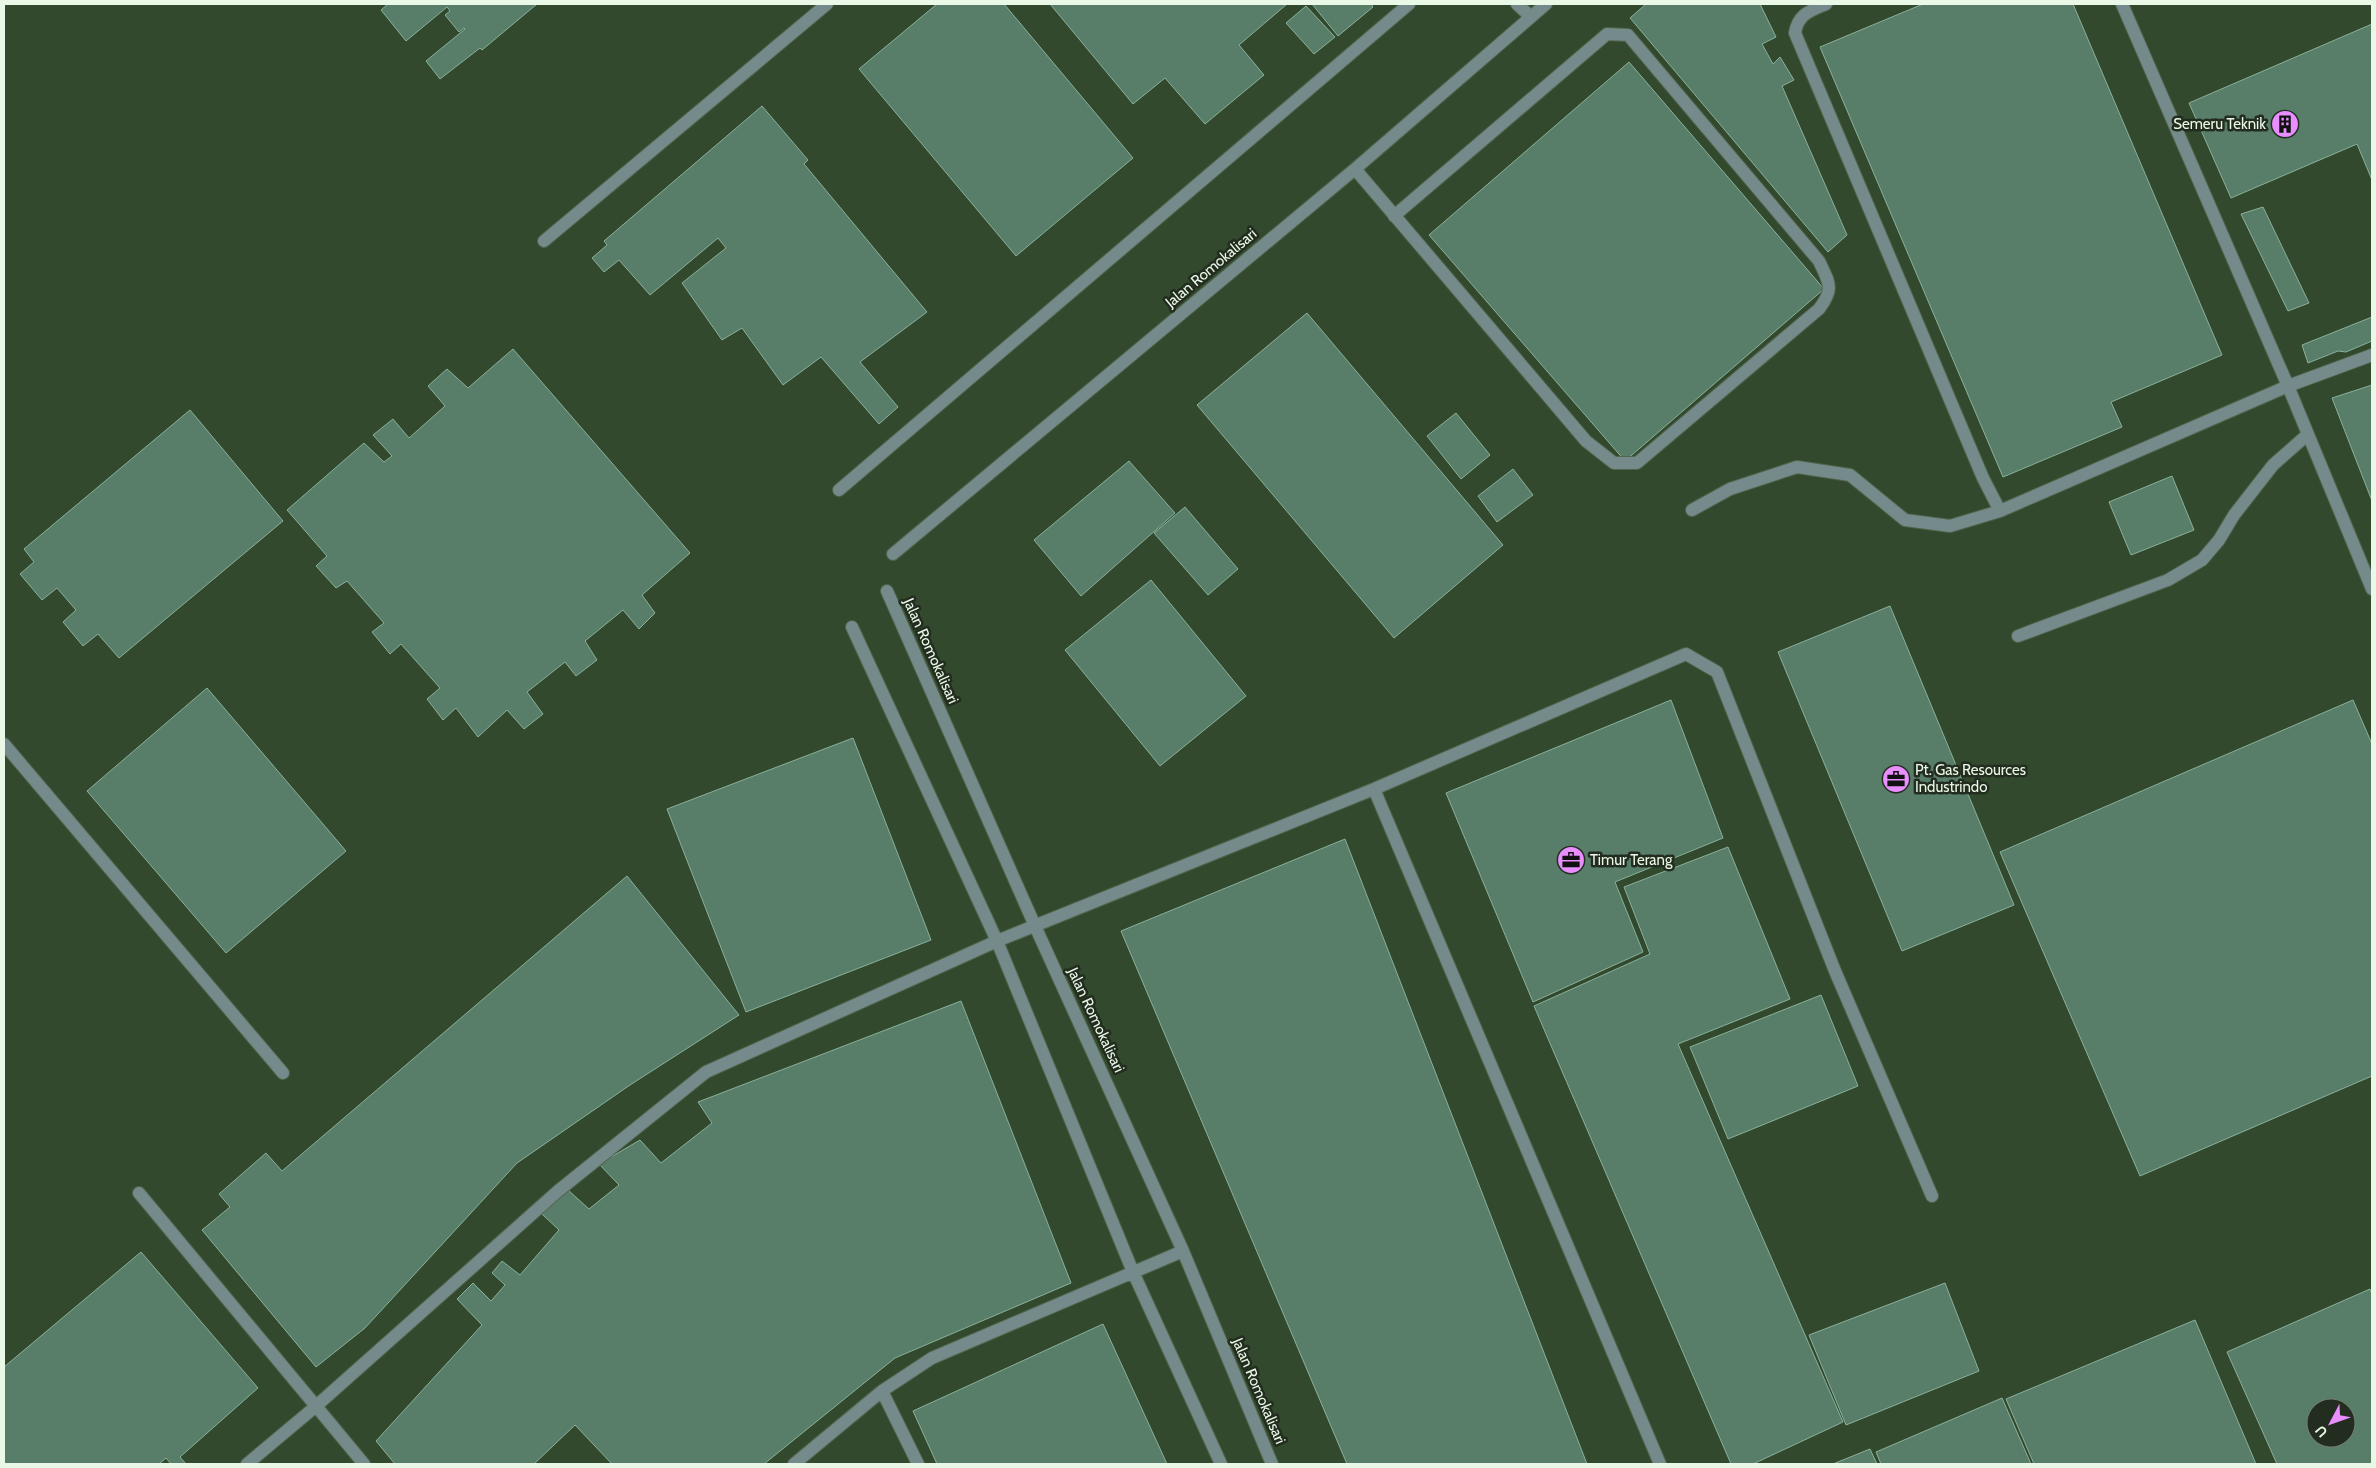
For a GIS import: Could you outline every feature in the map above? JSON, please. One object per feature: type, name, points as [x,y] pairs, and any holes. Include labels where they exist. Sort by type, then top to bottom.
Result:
[{"type":"lane","points":[[544,241],[827,4]]},
{"type":"lane","points":[[839,490],[1409,4]]},
{"type":"lane","points":[[1517,4],[1530,17]]},
{"type":"lane","name":"Jalan Romokalisari","points":[[893,554],[1354,169],[1546,4]]},
{"type":"lane","points":[[1826,4],[1804,14],[1797,22],[1795,33],[1983,478],[2000,511]]},
{"type":"lane","points":[[2122,4],[2288,386],[2372,589]]},
{"type":"lane","points":[[1354,169],[1394,216],[1586,441],[1614,462],[1637,463],[1818,309],[1828,297],[1830,287],[1819,261],[1628,34],[1607,34],[1394,216]]},
{"type":"lane","points":[[1692,510],[1730,489],[1797,467],[1850,475],[1905,520],[1950,526],[2000,511],[2288,386],[2372,355]]},
{"type":"lane","points":[[2018,636],[2168,580],[2202,560],[2219,540],[2234,515],[2273,465],[2307,435]]},
{"type":"lane","name":"Jalan Romokalisari","points":[[887,591],[1035,926],[1183,1251],[1272,1464]]},
{"type":"lane","points":[[852,627],[997,941],[1132,1272],[1221,1464]]},
{"type":"lane","points":[[247,1464],[315,1407],[558,1191],[706,1072],[997,941],[1374,789],[1686,654],[1717,672],[1835,971],[1932,1196]]},
{"type":"lane","points":[[4,744],[283,1073]]},
{"type":"lane","points":[[1374,789],[1660,1464]]},
{"type":"lane","points":[[139,1194],[364,1464]]},
{"type":"lane","points":[[794,1464],[882,1390],[932,1358],[1183,1251]]},
{"type":"lane","points":[[882,1390],[918,1464]]},
{"type":"building","points":[[388,4],[537,4],[482,50],[480,48],[440,79],[426,61],[465,29],[459,32],[445,15],[450,11],[447,7],[406,41],[381,10]]},
{"type":"building","points":[[937,4],[1004,4],[1133,158],[1016,256],[859,69]]},
{"type":"building","points":[[1050,4],[1287,4],[1239,45],[1264,75],[1205,124],[1165,78],[1133,104]]},
{"type":"building","points":[[1312,4],[1371,4],[1373,7],[1338,36]]},
{"type":"building","points":[[1646,4],[1760,4],[1776,37],[1762,44],[1773,64],[1780,57],[1794,80],[1782,86],[1847,235],[1828,252],[1630,18]]},
{"type":"building","points":[[1923,4],[2073,4],[2222,355],[2111,402],[2122,427],[2003,477],[1820,47]]},
{"type":"building","points":[[1306,6],[1335,37],[1314,54],[1286,23]]},
{"type":"building","name":"Semeru Teknik","points":[[2372,24],[2372,180],[2357,144],[2231,198],[2189,103]]},
{"type":"building","points":[[1629,62],[1824,289],[1625,461],[1429,235]]},
{"type":"building","points":[[762,106],[808,160],[804,164],[927,312],[860,362],[898,407],[879,424],[821,357],[783,385],[742,328],[722,340],[682,283],[726,248],[718,238],[650,295],[619,260],[604,272],[592,258],[607,245],[604,241]]},
{"type":"building","points":[[2263,207],[2309,303],[2288,311],[2241,214]]},
{"type":"building","points":[[1307,313],[1503,545],[1394,638],[1197,405]]},
{"type":"building","points":[[2372,317],[2372,341],[2346,352],[2338,351],[2308,363],[2302,345]]},
{"type":"building","points":[[513,349],[690,553],[642,595],[655,613],[639,629],[623,610],[585,641],[597,660],[576,676],[565,662],[527,692],[543,714],[524,729],[507,710],[478,737],[456,708],[443,720],[427,699],[440,688],[401,644],[390,654],[372,632],[384,623],[347,581],[336,588],[316,566],[327,556],[287,510],[364,443],[384,462],[392,456],[373,435],[393,419],[409,438],[445,406],[428,386],[447,369],[468,388]]},
{"type":"building","points":[[2372,385],[2372,501],[2332,398]]},
{"type":"building","points":[[190,410],[283,521],[119,658],[98,634],[83,646],[63,622],[76,610],[57,588],[42,600],[20,574],[34,562],[24,549]]},
{"type":"building","points":[[1456,413],[1490,455],[1461,479],[1427,436]]},
{"type":"building","points":[[1129,461],[1175,513],[1081,596],[1034,540]]},
{"type":"building","points":[[1513,469],[1533,495],[1497,522],[1478,496]]},
{"type":"building","points":[[2172,476],[2194,530],[2131,555],[2109,502]]},
{"type":"building","points":[[1185,507],[1238,569],[1208,595],[1154,533]]},
{"type":"building","points":[[1151,580],[1246,696],[1160,766],[1065,650]]},
{"type":"building","name":"Pt. Gas Resources Industrindo","points":[[1890,606],[2014,905],[1902,951],[1778,652]]},
{"type":"building","points":[[207,688],[346,851],[226,953],[87,791]]},
{"type":"building","name":"Timur Terang","points":[[1671,700],[1723,838],[1615,882],[1643,952],[1533,1002],[1446,793]]},
{"type":"building","points":[[2353,700],[2372,744],[2372,1076],[2140,1176],[2000,852]]},
{"type":"building","points":[[853,738],[931,940],[746,1012],[667,809]]},
{"type":"building","points":[[1345,839],[1587,1464],[1347,1464],[1121,931]]},
{"type":"building","points":[[1728,847],[1790,999],[1678,1044],[1843,1422],[1753,1464],[1731,1464],[1534,1006],[1650,954],[1624,887]]},
{"type":"building","points":[[627,876],[739,1015],[630,1085],[517,1163],[365,1328],[316,1367],[202,1230],[230,1207],[219,1194],[266,1153],[282,1171]]},
{"type":"building","points":[[1821,995],[1858,1086],[1728,1139],[1690,1047]]},
{"type":"building","points":[[961,1001],[1071,1283],[895,1358],[764,1464],[612,1464],[575,1425],[534,1464],[395,1464],[376,1441],[482,1325],[457,1299],[473,1283],[491,1301],[505,1285],[492,1273],[502,1261],[520,1275],[559,1230],[542,1214],[568,1190],[589,1209],[619,1185],[599,1164],[640,1140],[661,1163],[712,1123],[698,1102]]},
{"type":"building","points":[[141,1252],[258,1388],[180,1457],[186,1464],[171,1464],[166,1458],[159,1464],[4,1464],[4,1367]]},
{"type":"building","points":[[1945,1283],[1979,1371],[1846,1425],[1809,1335]]},
{"type":"building","points":[[2370,1289],[2372,1294],[2372,1464],[2277,1464],[2227,1352]]},
{"type":"building","points":[[2195,1320],[2256,1464],[2034,1464],[2006,1399]]},
{"type":"building","points":[[1103,1324],[1167,1464],[937,1464],[913,1411]]},
{"type":"building","points":[[2002,1398],[2031,1464],[1881,1464],[1876,1452]]},
{"type":"building","points":[[1870,1449],[1877,1464],[1833,1464]]},
{"type":"place","name":"Semeru Teknik","points":[[2285,124]]},
{"type":"place","name":"Pt. Gas Resources Industrindo","points":[[1896,779]]},
{"type":"place","name":"Timur Terang","points":[[1571,860]]}]
